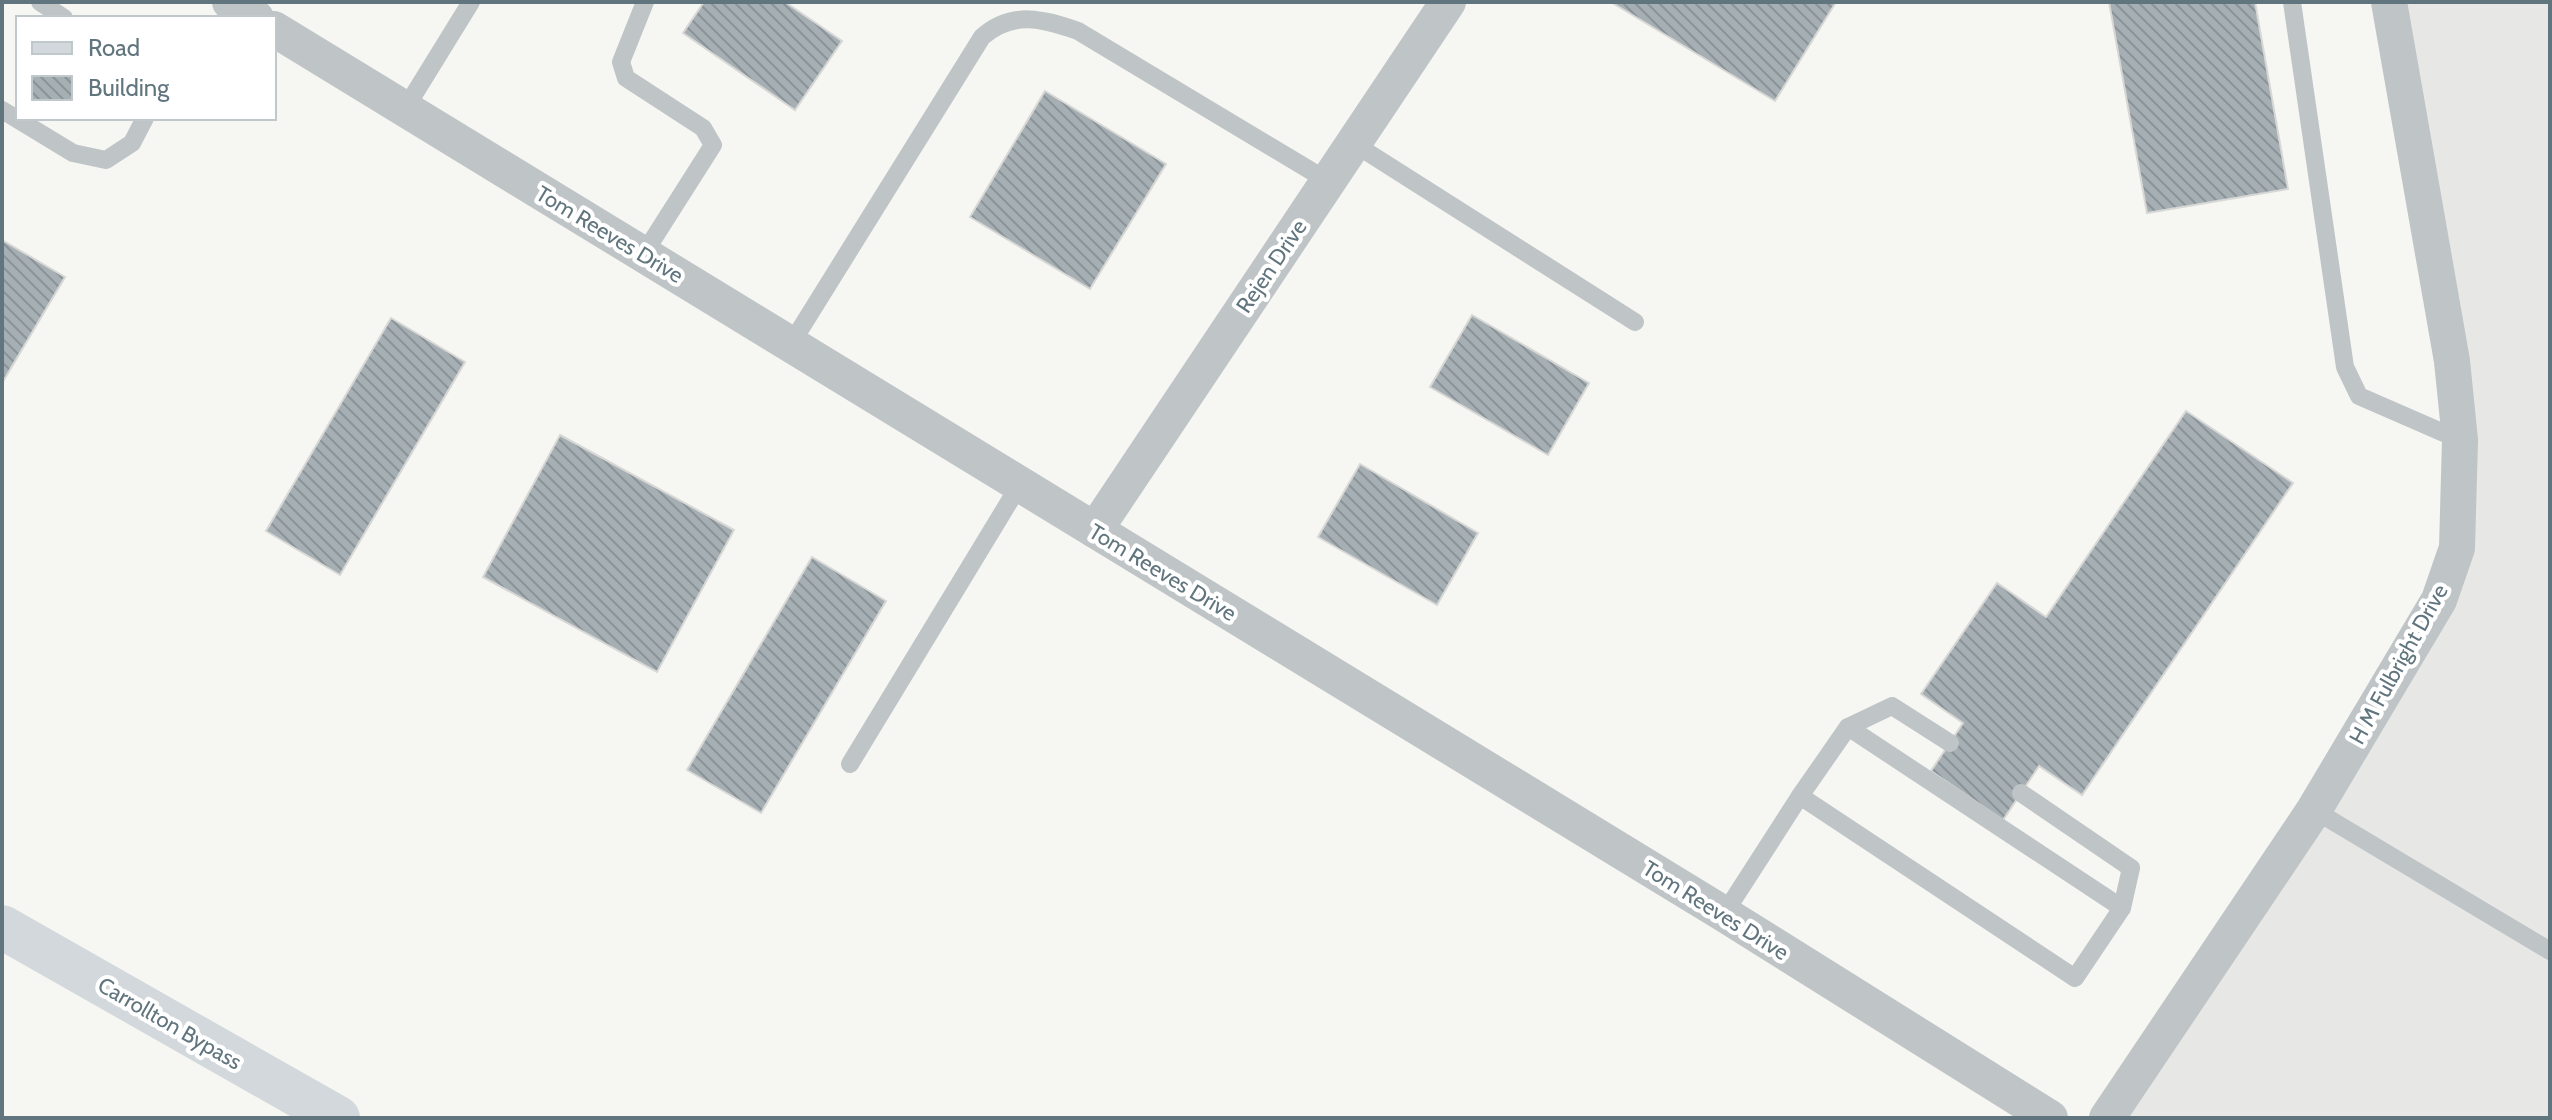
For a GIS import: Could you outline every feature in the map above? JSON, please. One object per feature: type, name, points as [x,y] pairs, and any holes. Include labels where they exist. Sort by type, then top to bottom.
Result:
[{"type":"main road","name":"Carrollton Bypass","points":[[2,927],[338,1118]]},
{"type":"street","points":[[230,2],[253,16]]},
{"type":"street","name":"Rejen Drive","points":[[1095,530],[1448,2]]},
{"type":"street","name":"H M Fulbright Drive","points":[[2107,1118],[2314,810],[2439,600],[2457,548],[2460,440],[2452,361],[2389,2]]},
{"type":"street","name":"Tom Reeves Drive","points":[[276,30],[1724,914],[2050,1118]]},
{"type":"lane","points":[[405,109],[471,2]]},
{"type":"lane","points":[[643,255],[713,145],[703,128],[626,78],[621,62],[645,2]]},
{"type":"lane","points":[[2292,2],[2345,367],[2359,396],[2460,440]]},
{"type":"lane","points":[[43,3],[61,16]]},
{"type":"lane","points":[[791,344],[982,37],[995,25],[1019,17],[1048,20],[1078,31],[1328,181]]},
{"type":"lane","points":[[19,120],[73,153],[106,160],[132,143],[144,120]]},
{"type":"lane","points":[[1353,143],[1635,322]]},
{"type":"lane","points":[[850,764],[1020,484]]},
{"type":"lane","points":[[1724,914],[1848,727],[1892,706],[1950,743]]},
{"type":"lane","points":[[1848,727],[2122,908]]},
{"type":"lane","points":[[1800,796],[2075,978],[2122,908],[2131,868],[2021,793]]},
{"type":"lane","points":[[2314,810],[2550,951]]},
{"type":"shaded area","points":[[2389,2],[2550,2],[2550,1118],[2107,1118],[2457,548]]},
{"type":"building","points":[[704,2],[785,2],[842,41],[795,110],[683,33]]},
{"type":"building","points":[[1611,2],[1836,2],[1775,101]]},
{"type":"building","points":[[2109,2],[2255,2],[2288,189],[2147,213]]},
{"type":"building","points":[[1045,91],[1166,164],[1090,289],[970,217]]},
{"type":"building","points":[[2,240],[65,277],[2,383]]},
{"type":"building","points":[[1472,315],[1589,383],[1548,455],[1430,387]]},
{"type":"building","points":[[391,318],[465,362],[340,575],[266,531]]},
{"type":"building","points":[[2186,411],[2293,483],[2082,795],[2039,766],[2003,820],[1931,771],[1963,723],[1921,694],[1997,583],[2046,617]]},
{"type":"building","points":[[560,435],[734,530],[657,672],[483,577]]},
{"type":"building","points":[[1360,464],[1478,533],[1437,605],[1318,537]]},
{"type":"building","points":[[812,557],[886,601],[761,813],[687,770]]}]
